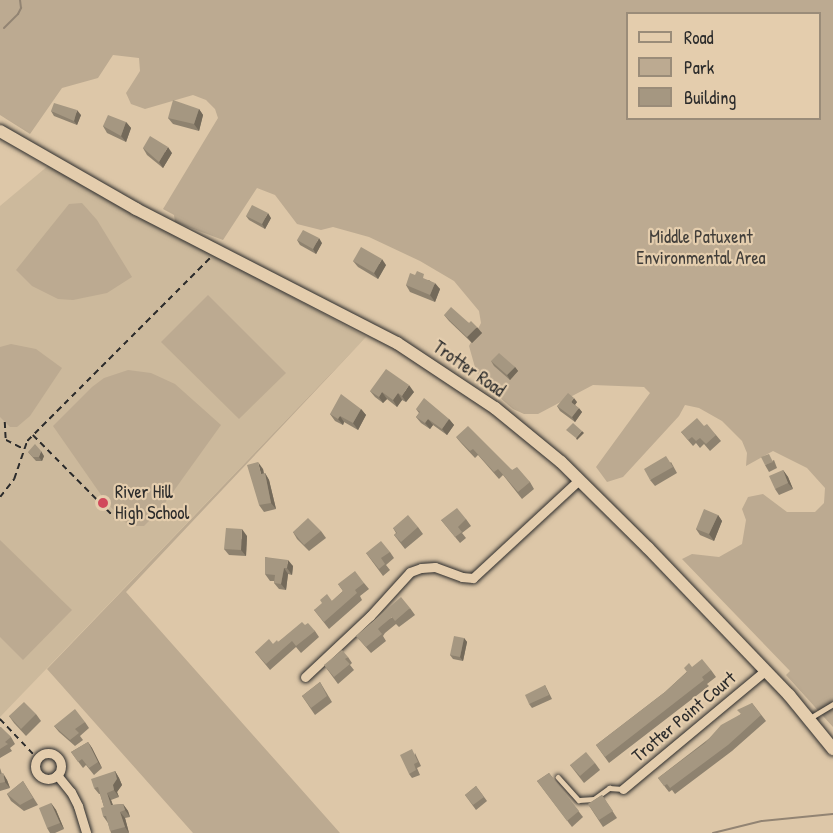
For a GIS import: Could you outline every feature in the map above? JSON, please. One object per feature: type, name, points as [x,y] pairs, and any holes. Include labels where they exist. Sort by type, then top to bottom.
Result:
[{"type":"street","name":"Trotter Road","points":[[0,131],[106,193],[381,334],[423,358],[495,408],[579,480],[766,670],[833,749]]},
{"type":"street","points":[[305,677],[370,616],[410,572],[435,567],[462,577],[473,578],[579,480]]},
{"type":"street","name":"Trotter Point Court","points":[[623,789],[766,670]]},
{"type":"street","points":[[47,753],[58,757],[61,768],[57,775],[47,779],[38,774],[35,764],[37,758],[47,753]]},
{"type":"street","points":[[57,775],[71,792],[85,824],[86,833]]},
{"type":"lane","points":[[809,719],[833,704]]},
{"type":"lane","points":[[558,777],[579,800],[594,799],[609,788],[623,789]]},
{"type":"path","points":[[0,497],[14,479],[23,448],[33,435],[216,250]]},
{"type":"path","points":[[5,422],[6,440],[23,448]]},
{"type":"path","points":[[33,435],[116,519]]},
{"type":"path","points":[[0,719],[37,758]]},
{"type":"shaded area","name":"River Hill High School","points":[[49,165],[366,337],[0,717],[0,206]]},
{"type":"green space","name":"Middle Patuxent Environmental Area","points":[[0,0],[833,0],[833,727],[786,675],[790,671],[682,559],[692,554],[719,557],[742,544],[746,520],[742,509],[748,497],[763,494],[787,512],[815,512],[824,503],[825,488],[807,468],[773,451],[746,466],[747,453],[742,441],[722,421],[699,408],[685,405],[679,416],[623,477],[607,482],[596,467],[650,393],[644,387],[593,385],[538,414],[524,414],[513,409],[482,382],[476,371],[469,346],[481,323],[479,311],[454,281],[420,261],[369,237],[333,227],[321,230],[297,224],[275,195],[257,188],[223,240],[175,222],[174,215],[163,209],[218,118],[215,109],[206,100],[193,95],[145,109],[131,104],[126,93],[140,71],[139,58],[113,55],[98,78],[62,88],[30,134],[0,115]]},
{"type":"green space","points":[[82,203],[97,220],[132,277],[107,293],[73,300],[58,299],[32,286],[16,270],[69,204]]},
{"type":"green space","points":[[208,295],[286,373],[239,419],[161,342]]},
{"type":"green space","points":[[366,337],[126,592],[340,833],[193,833],[47,669]]},
{"type":"green space","points":[[11,344],[36,349],[62,368],[30,416],[17,427],[10,427],[0,417],[0,347]]},
{"type":"green space","points":[[128,370],[151,373],[175,384],[221,425],[160,510],[144,526],[129,526],[106,502],[53,426],[104,378]]},
{"type":"green space","points":[[0,540],[72,610],[23,660],[0,637]]},
{"type":"building","points":[[173,100],[199,109],[194,124],[168,118]]},
{"type":"building","points":[[54,103],[77,110],[74,121],[51,111]]},
{"type":"building","points":[[108,115],[126,122],[121,136],[103,126]]},
{"type":"building","points":[[150,136],[168,147],[159,162],[143,148]]},
{"type":"building","points":[[252,205],[268,213],[262,224],[246,216]]},
{"type":"building","points":[[303,230],[319,238],[313,249],[297,240]]},
{"type":"building","points":[[361,247],[382,259],[374,273],[353,261]]},
{"type":"building","points":[[417,271],[424,274],[423,278],[435,283],[430,295],[406,285],[410,273],[415,275]]},
{"type":"building","points":[[451,307],[477,327],[467,337],[444,315]]},
{"type":"building","points":[[499,353],[515,367],[507,375],[491,361]]},
{"type":"building","points":[[386,369],[409,385],[402,396],[398,393],[393,400],[382,392],[379,397],[370,391]]},
{"type":"building","points":[[568,393],[574,398],[571,402],[579,408],[572,417],[557,406]]},
{"type":"building","points":[[341,394],[361,409],[353,423],[330,414]]},
{"type":"building","points":[[424,398],[449,419],[442,429],[428,419],[425,423],[416,417],[420,412],[416,409]]},
{"type":"building","points":[[697,418],[704,426],[707,424],[716,435],[706,444],[700,438],[696,441],[692,437],[688,440],[681,432]]},
{"type":"building","points":[[573,423],[582,431],[576,438],[566,430]]},
{"type":"building","points":[[468,426],[512,470],[517,467],[530,482],[518,492],[498,469],[494,472],[473,449],[470,451],[456,437]]},
{"type":"building","points":[[35,444],[41,451],[39,457],[33,457],[28,452]]},
{"type":"building","points":[[769,454],[773,462],[765,465],[761,457]]},
{"type":"building","points":[[666,456],[673,467],[650,480],[644,469]]},
{"type":"building","points":[[258,462],[261,474],[265,473],[271,503],[259,505],[247,465]]},
{"type":"building","points":[[783,470],[788,483],[775,489],[769,476]]},
{"type":"building","points":[[457,508],[466,519],[458,527],[462,532],[455,537],[441,520]]},
{"type":"building","points":[[704,509],[718,515],[709,534],[696,529]]},
{"type":"building","points":[[408,515],[418,527],[401,542],[394,535],[397,533],[393,528]]},
{"type":"building","points":[[308,518],[321,531],[304,545],[293,532]]},
{"type":"building","points":[[226,528],[242,529],[241,550],[224,549]]},
{"type":"building","points":[[381,541],[390,552],[381,558],[385,564],[379,569],[366,553]]},
{"type":"building","points":[[265,557],[288,560],[281,584],[274,583],[275,575],[265,574]]},
{"type":"building","points":[[355,571],[364,583],[355,590],[357,593],[324,622],[314,610],[322,603],[320,600],[327,594],[332,601],[343,591],[338,584]]},
{"type":"building","points":[[401,597],[410,608],[395,621],[392,617],[380,627],[378,629],[382,634],[366,647],[356,636]]},
{"type":"building","points":[[302,622],[305,625],[308,623],[315,631],[296,646],[292,641],[266,664],[255,652],[269,639],[273,644],[277,640],[278,642]]},
{"type":"building","points":[[454,636],[464,638],[460,657],[450,655]]},
{"type":"building","points":[[342,650],[348,657],[345,659],[350,664],[334,677],[324,665]]},
{"type":"building","points":[[702,659],[711,670],[702,677],[704,680],[605,757],[596,745],[665,692],[687,672],[684,668],[689,663],[692,667]]},
{"type":"building","points":[[320,682],[327,696],[311,708],[302,696]]},
{"type":"building","points":[[545,685],[549,695],[529,704],[525,695]]},
{"type":"building","points":[[24,702],[36,714],[21,729],[9,716]]},
{"type":"building","points":[[752,703],[761,715],[728,745],[670,788],[667,784],[664,786],[658,778],[705,743],[721,725],[741,714],[737,710]]},
{"type":"building","points":[[75,709],[85,722],[75,729],[79,733],[70,740],[54,726]]},
{"type":"building","points":[[0,727],[11,737],[5,742],[8,744],[0,749]]},
{"type":"building","points":[[88,742],[98,762],[89,768],[82,759],[78,762],[71,752]]},
{"type":"building","points":[[412,749],[418,762],[414,764],[416,770],[409,774],[400,755]]},
{"type":"building","points":[[586,752],[595,763],[580,776],[570,765]]},
{"type":"building","points":[[115,771],[117,779],[113,785],[114,790],[107,793],[111,805],[123,804],[125,810],[120,812],[125,827],[110,831],[106,816],[103,816],[101,808],[104,807],[98,787],[94,788],[91,779]]},
{"type":"building","points":[[3,773],[5,782],[0,783],[0,774]]},
{"type":"building","points":[[549,773],[579,811],[567,821],[537,781]]},
{"type":"building","points":[[23,781],[33,798],[20,805],[7,794]]},
{"type":"building","points":[[476,786],[484,797],[473,805],[465,795]]},
{"type":"building","points":[[602,795],[613,811],[599,820],[588,804]]},
{"type":"building","points":[[51,803],[60,823],[47,828],[39,808]]},
{"type":"waterway","points":[[4,28],[18,14],[21,8],[20,0]]},
{"type":"waterway","points":[[713,833],[762,821],[833,814]]},
{"type":"place","name":"River Hill High School","points":[[103,503]]}]
